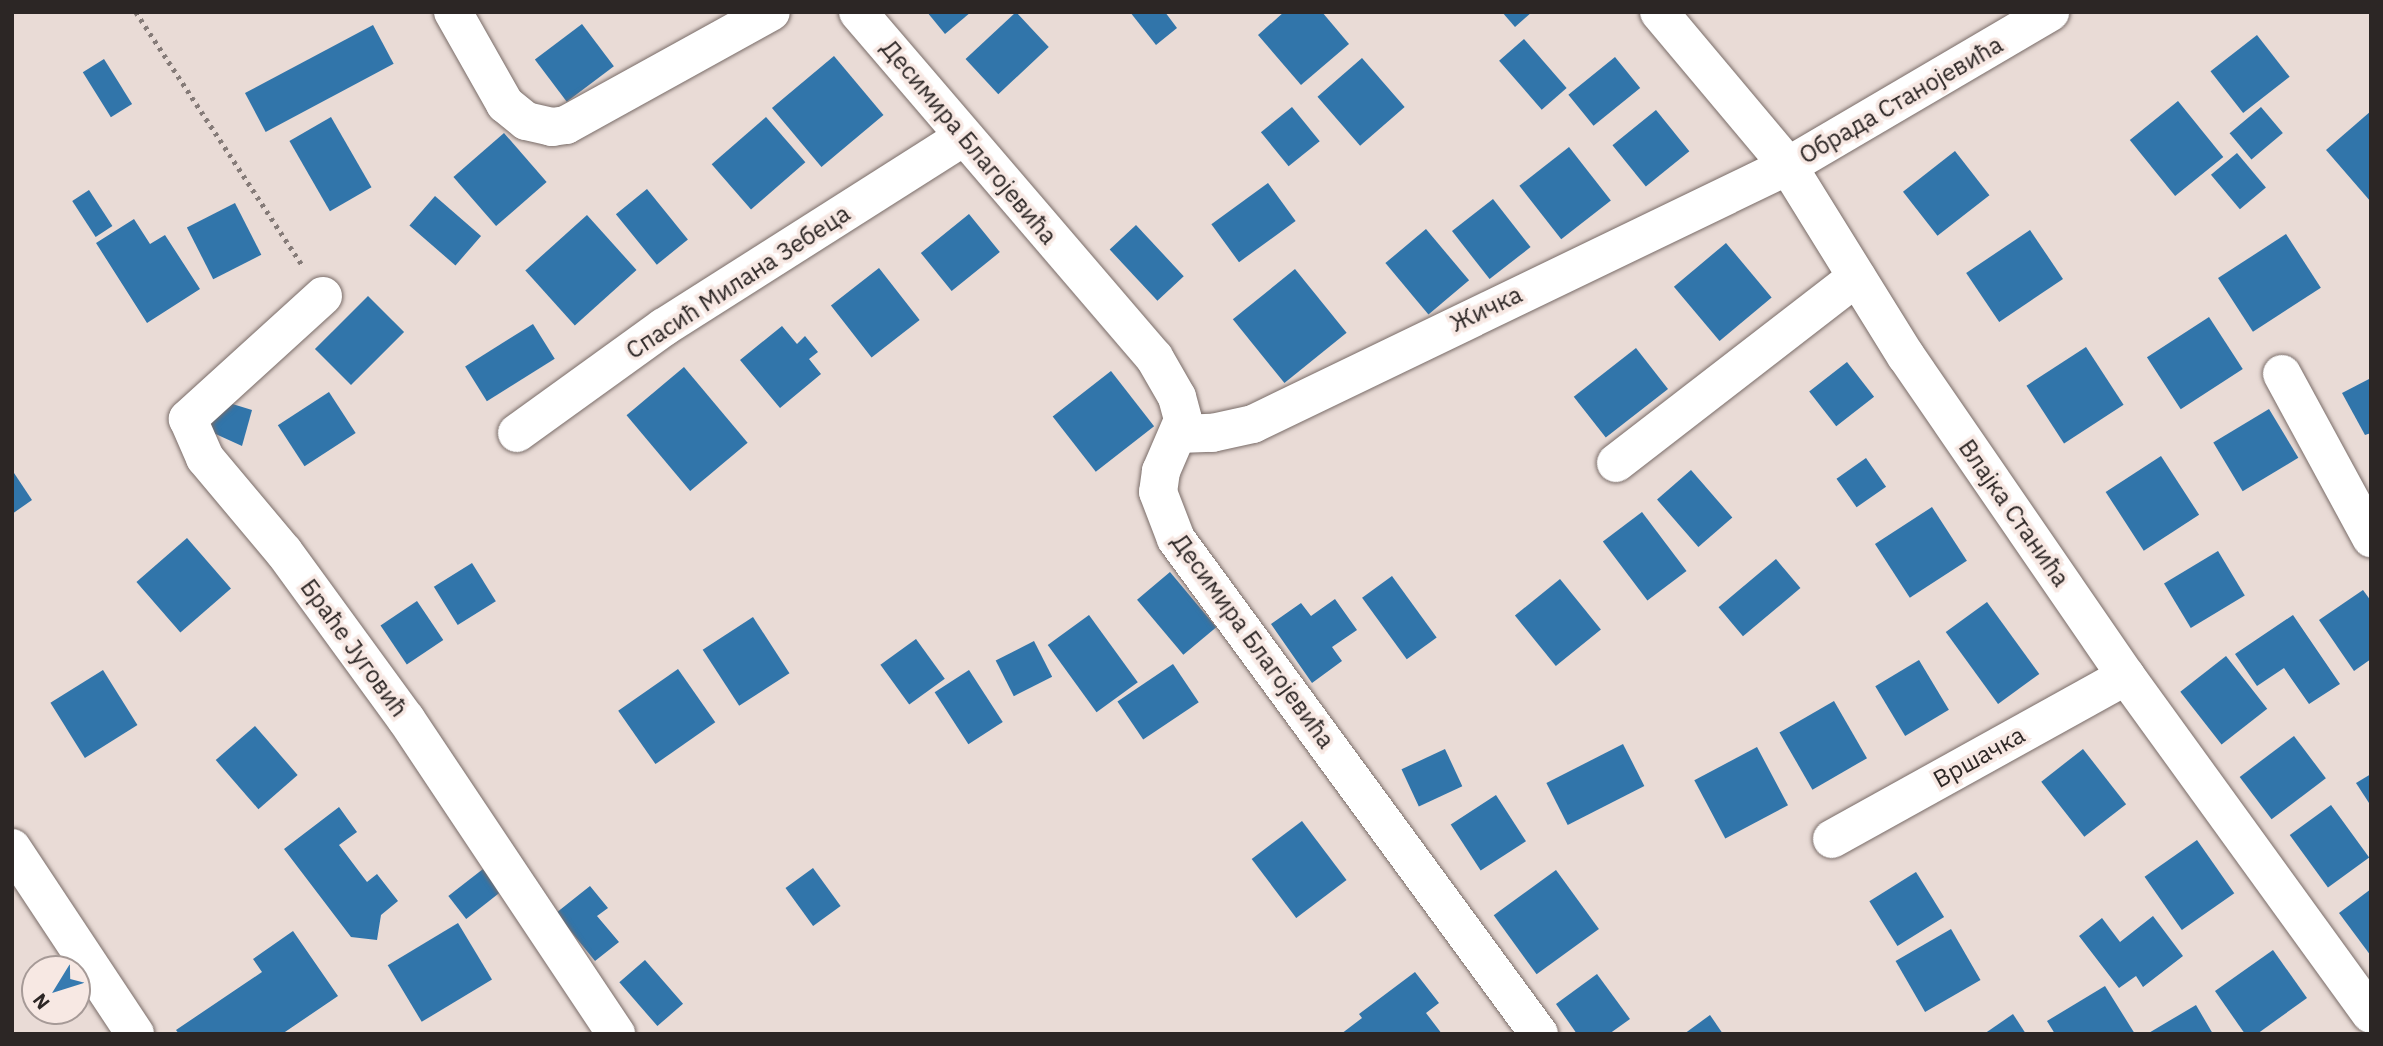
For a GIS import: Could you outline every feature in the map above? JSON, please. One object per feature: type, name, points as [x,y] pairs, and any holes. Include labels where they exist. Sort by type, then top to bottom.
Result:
[{"type":"street","points":[[453,12],[505,104],[526,121],[552,127],[566,125],[771,12]]},
{"type":"street","name":"Десимира Благојевића","points":[[858,12],[1154,357],[1177,397],[1182,420],[1179,434],[1161,471],[1158,492],[1176,539],[1539,1034]]},
{"type":"street","name":"Влајка Станића","points":[[1659,12],[1788,166],[1906,356],[2126,676],[2371,1014]]},
{"type":"street","name":"Обрада Станојевића","points":[[1788,166],[2050,12]]},
{"type":"street","name":"Спасић Милана Зебеца","points":[[517,433],[664,327],[963,136]]},
{"type":"street","name":"Жичка","points":[[1179,434],[1212,433],[1253,424],[1788,166]]},
{"type":"street","points":[[1616,463],[1857,277]]},
{"type":"street","name":"Браће Југовић","points":[[323,296],[188,419],[205,458],[284,552],[406,719],[616,1034]]},
{"type":"street","points":[[2282,374],[2371,538]]},
{"type":"street","name":"Вршачка","points":[[1832,839],[2126,676]]},
{"type":"street","points":[[12,848],[135,1034]]},
{"type":"path","points":[[136,12],[323,296]]},
{"type":"building","points":[[927,12],[971,12],[945,34]]},
{"type":"building","points":[[1016,12],[1049,47],[998,94],[966,59]]},
{"type":"building","points":[[1130,12],[1165,12],[1177,28],[1156,45]]},
{"type":"building","points":[[1284,12],[1322,12],[1349,44],[1301,85],[1258,35]]},
{"type":"building","points":[[1502,12],[1532,12],[1515,27]]},
{"type":"building","points":[[582,24],[614,66],[567,102],[535,60]]},
{"type":"building","points":[[373,25],[394,64],[266,132],[245,93]]},
{"type":"building","points":[[2257,35],[2290,77],[2243,113],[2211,71]]},
{"type":"building","points":[[1524,39],[1567,88],[1542,110],[1499,61]]},
{"type":"building","points":[[834,56],[883,115],[821,167],[772,108]]},
{"type":"building","points":[[1615,57],[1640,88],[1594,126],[1568,95]]},
{"type":"building","points":[[1362,58],[1405,107],[1360,146],[1317,97]]},
{"type":"building","points":[[104,59],[132,104],[111,117],[83,72]]},
{"type":"building","points":[[2178,101],[2223,157],[2175,196],[2130,140]]},
{"type":"building","points":[[1292,107],[1320,141],[1289,166],[1261,132]]},
{"type":"building","points":[[2261,107],[2283,133],[2251,159],[2230,133]]},
{"type":"building","points":[[1656,110],[1689,151],[1646,186],[1612,145]]},
{"type":"building","points":[[2371,111],[2371,202],[2326,150]]},
{"type":"building","points":[[331,117],[372,187],[330,211],[289,141]]},
{"type":"building","points":[[766,117],[805,162],[751,210],[712,164]]},
{"type":"building","points":[[504,133],[547,182],[496,226],[453,177]]},
{"type":"building","points":[[1569,147],[1611,201],[1561,239],[1519,186]]},
{"type":"building","points":[[1955,151],[1989,195],[1937,236],[1903,192]]},
{"type":"building","points":[[2237,153],[2266,187],[2240,209],[2211,175]]},
{"type":"building","points":[[1268,183],[1296,221],[1239,262],[1211,224]]},
{"type":"building","points":[[647,189],[688,240],[657,265],[616,214]]},
{"type":"building","points":[[89,190],[112,226],[96,237],[72,201]]},
{"type":"building","points":[[435,196],[481,236],[455,265],[409,225]]},
{"type":"building","points":[[1493,199],[1531,247],[1490,279],[1452,231]]},
{"type":"building","points":[[235,203],[261,255],[213,279],[187,228]]},
{"type":"building","points":[[969,214],[1000,252],[952,291],[921,253]]},
{"type":"building","points":[[587,215],[637,270],[575,326],[525,271]]},
{"type":"building","points":[[134,219],[150,244],[165,235],[200,289],[147,323],[96,243]]},
{"type":"building","points":[[1136,225],[1184,276],[1157,301],[1110,250]]},
{"type":"building","points":[[1426,229],[1469,280],[1428,314],[1385,263]]},
{"type":"building","points":[[2030,230],[2063,279],[1999,322],[1966,273]]},
{"type":"building","points":[[2286,234],[2321,288],[2253,332],[2218,278]]},
{"type":"building","points":[[1726,243],[1772,297],[1720,341],[1674,287]]},
{"type":"building","points":[[879,268],[920,320],[872,358],[831,306]]},
{"type":"building","points":[[1295,269],[1347,333],[1284,383],[1233,319]]},
{"type":"building","points":[[368,296],[404,332],[351,385],[315,349]]},
{"type":"building","points":[[2209,317],[2243,369],[2181,409],[2147,357]]},
{"type":"building","points":[[533,324],[555,359],[487,401],[465,366]]},
{"type":"building","points":[[782,326],[797,344],[805,336],[818,352],[809,359],[821,374],[780,408],[740,360]]},
{"type":"building","points":[[2086,347],[2124,405],[2064,444],[2026,386]]},
{"type":"building","points":[[1636,348],[1668,389],[1606,438],[1574,397]]},
{"type":"building","points":[[1847,362],[1874,397],[1836,426],[1809,392]]},
{"type":"building","points":[[684,367],[748,443],[690,491],[627,415]]},
{"type":"building","points":[[1111,371],[1154,426],[1096,472],[1053,417]]},
{"type":"building","points":[[2371,378],[2371,433],[2365,435],[2342,393]]},
{"type":"building","points":[[329,392],[356,433],[305,466],[278,425]]},
{"type":"building","points":[[226,402],[252,410],[242,446],[209,431],[216,407]]},
{"type":"building","points":[[2269,409],[2298,458],[2243,491],[2213,442]]},
{"type":"building","points":[[2161,456],[2199,515],[2144,551],[2106,492]]},
{"type":"building","points":[[1866,458],[1886,487],[1857,507],[1837,479]]},
{"type":"building","points":[[12,470],[32,500],[12,514]]},
{"type":"building","points":[[1691,470],[1732,518],[1698,547],[1657,500]]},
{"type":"building","points":[[1932,507],[1967,561],[1910,598],[1875,544]]},
{"type":"building","points":[[1642,512],[1687,571],[1647,601],[1603,541]]},
{"type":"building","points":[[187,538],[231,589],[180,633],[136,582]]},
{"type":"building","points":[[2218,551],[2245,596],[2191,628],[2164,583]]},
{"type":"building","points":[[1776,559],[1800,588],[1743,636],[1719,607]]},
{"type":"building","points":[[472,563],[496,601],[458,625],[434,587]]},
{"type":"building","points":[[1170,572],[1216,627],[1183,655],[1137,600]]},
{"type":"building","points":[[1392,576],[1437,637],[1407,659],[1362,598]]},
{"type":"building","points":[[1560,579],[1601,630],[1556,666],[1515,616]]},
{"type":"building","points":[[2363,590],[2371,601],[2371,659],[2354,671],[2319,620]]},
{"type":"building","points":[[1335,599],[1357,630],[1332,647],[1342,661],[1312,683],[1271,624],[1301,603],[1311,616]]},
{"type":"building","points":[[417,601],[443,640],[407,665],[381,626]]},
{"type":"building","points":[[1987,602],[2039,674],[1998,704],[1946,632]]},
{"type":"building","points":[[1089,615],[1138,682],[1097,712],[1048,645]]},
{"type":"building","points":[[2293,615],[2340,684],[2309,704],[2284,668],[2257,686],[2235,654]]},
{"type":"building","points":[[753,617],[789,673],[739,706],[703,650]]},
{"type":"building","points":[[916,639],[945,679],[909,705],[880,665]]},
{"type":"building","points":[[1034,641],[1052,677],[1014,696],[996,661]]},
{"type":"building","points":[[2226,656],[2267,709],[2222,745],[2180,692]]},
{"type":"building","points":[[1919,660],[1949,710],[1905,736],[1875,686]]},
{"type":"building","points":[[1173,664],[1199,702],[1143,740],[1117,701]]},
{"type":"building","points":[[678,669],[715,722],[655,764],[618,711]]},
{"type":"building","points":[[103,670],[137,725],[85,758],[50,703]]},
{"type":"building","points":[[969,670],[1003,722],[968,744],[935,692]]},
{"type":"building","points":[[1834,701],[1867,758],[1812,790],[1779,732]]},
{"type":"building","points":[[255,726],[298,775],[258,809],[216,760]]},
{"type":"building","points":[[2294,736],[2326,778],[2272,819],[2240,777]]},
{"type":"building","points":[[1623,744],[1644,786],[1568,825],[1546,783]]},
{"type":"building","points":[[1757,747],[1788,805],[1725,839],[1694,780]]},
{"type":"building","points":[[1445,749],[1462,786],[1419,806],[1401,769]]},
{"type":"building","points":[[2083,749],[2126,804],[2084,837],[2041,782]]},
{"type":"building","points":[[2371,774],[2371,806],[2356,783]]},
{"type":"building","points":[[1496,795],[1526,841],[1481,871],[1451,824]]},
{"type":"building","points":[[2331,805],[2369,858],[2328,888],[2290,835]]},
{"type":"building","points":[[339,807],[357,832],[339,845],[367,882],[377,874],[398,901],[381,915],[377,940],[351,937],[284,849]]},
{"type":"building","points":[[1302,821],[1347,880],[1296,918],[1252,859]]},
{"type":"building","points":[[2197,840],[2234,893],[2182,930],[2145,877]]},
{"type":"building","points":[[813,868],[841,906],[813,926],[785,888]]},
{"type":"building","points":[[483,869],[501,892],[466,919],[448,896]]},
{"type":"building","points":[[1556,870],[1599,929],[1537,974],[1494,915]]},
{"type":"building","points":[[1916,872],[1944,917],[1897,946],[1869,901]]},
{"type":"building","points":[[590,886],[608,908],[597,916],[619,942],[595,961],[556,913]]},
{"type":"building","points":[[2371,889],[2371,956],[2339,913]]},
{"type":"building","points":[[2153,916],[2183,956],[2143,987],[2136,976],[2119,988],[2079,936],[2102,918],[2120,942]]},
{"type":"building","points":[[458,923],[492,980],[422,1022],[388,965]]},
{"type":"building","points":[[1951,929],[1980,980],[1925,1012],[1896,961]]},
{"type":"building","points":[[293,931],[338,996],[282,1034],[179,1034],[176,1030],[262,972],[253,959]]},
{"type":"building","points":[[2273,950],[2307,998],[2257,1034],[2245,1034],[2215,991]]},
{"type":"building","points":[[645,960],[683,1004],[657,1026],[619,982]]},
{"type":"building","points":[[1415,972],[1439,1003],[1426,1013],[1442,1034],[1341,1034],[1362,1018],[1359,1014]]},
{"type":"building","points":[[1597,974],[1630,1019],[1609,1034],[1577,1034],[1556,1004]]},
{"type":"building","points":[[2105,986],[2135,1034],[2055,1034],[2047,1021]]},
{"type":"building","points":[[2196,1005],[2213,1034],[2147,1034]]},
{"type":"building","points":[[2013,1014],[2026,1034],[1984,1034]]},
{"type":"building","points":[[1710,1015],[1723,1034],[1684,1034]]}]
